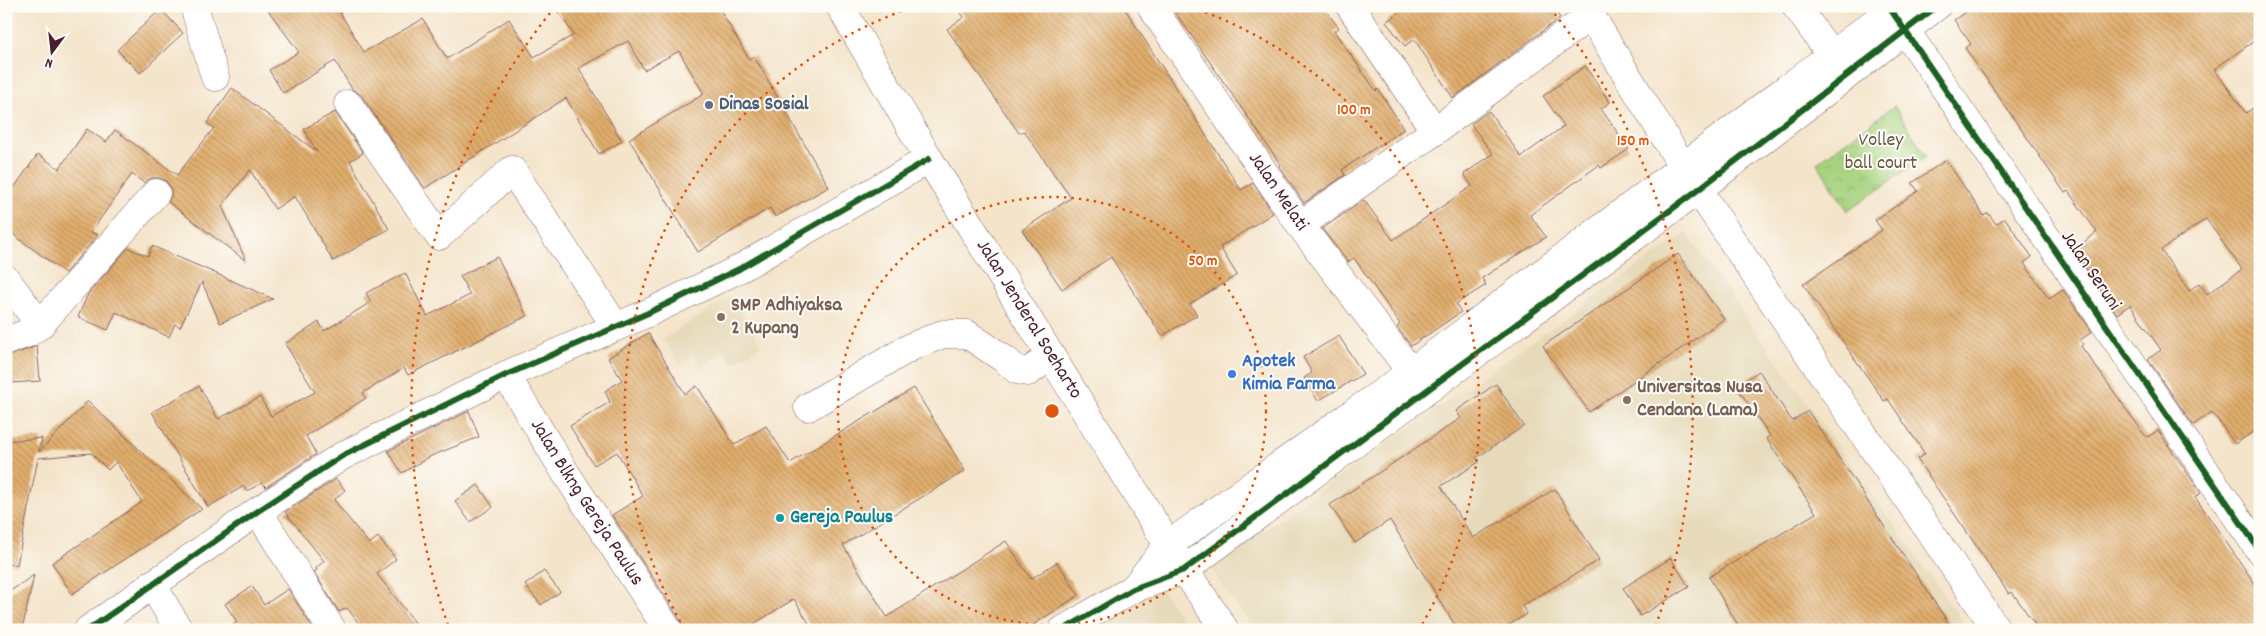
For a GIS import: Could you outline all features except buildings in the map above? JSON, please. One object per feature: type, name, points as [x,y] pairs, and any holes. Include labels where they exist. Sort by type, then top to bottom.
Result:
[{"type":"street","points":[[194,6],[215,77]]},
{"type":"street","name":"Jalan Jenderal Soeharto","points":[[840,6],[929,159],[1168,545],[1225,630]]},
{"type":"street","name":"Jalan Melati","points":[[1151,6],[1300,225],[1411,372]]},
{"type":"street","points":[[1350,6],[1435,131]]},
{"type":"street","points":[[1796,6],[1832,56]]},
{"type":"street","points":[[1133,589],[1168,545],[1411,372],[1832,56],[1898,15],[1937,6]]},
{"type":"street","points":[[1300,225],[1435,131],[1588,11],[1683,167],[1997,630]]},
{"type":"street","points":[[1063,630],[1133,589],[1184,570],[1698,189],[1898,15]]},
{"type":"street","name":"Jalan Seruni","points":[[1898,15],[2260,551]]},
{"type":"street","points":[[348,104],[439,236],[512,170],[616,327]]},
{"type":"street","points":[[88,630],[258,511],[342,456],[506,374],[616,327],[739,269],[929,159]]},
{"type":"street","points":[[6,341],[28,333],[40,325],[156,193]]},
{"type":"street","points":[[6,279],[40,325]]},
{"type":"street","points":[[808,407],[911,347],[944,334],[967,334],[1017,370],[1028,372],[1051,356]]},
{"type":"street","name":"Jalan Blkng Gereja Paulus","points":[[506,374],[565,472],[668,630]]},
{"type":"street","points":[[258,511],[332,630]]},
{"type":"street","points":[[152,584],[179,630]]},
{"type":"shaded area","name":"Universitas Nusa Cendana (Lama)","points":[[1686,233],[1969,630],[1254,630],[1210,568]]},
{"type":"shaded area","name":"SMP Adhiyaksa 2 Kupang","points":[[731,296],[762,345],[732,364],[725,352],[701,368],[693,355],[679,364],[663,339]]},
{"type":"shaded area","points":[[1155,579],[1190,630],[1078,630]]},
{"type":"green space","name":"Volley ball court","points":[[1894,106],[1926,156],[1848,211],[1817,163]]},
{"type":"cycle path","points":[[1063,630],[1133,589],[1184,570],[1699,189],[1937,6]]},
{"type":"cycle path","points":[[1891,10],[2260,551]]},
{"type":"cycle path","points":[[88,630],[258,511],[342,456],[506,375],[648,313],[739,269],[929,159]]},
{"type":"place","name":"Dinas Sosial","points":[[709,105]]},
{"type":"place","name":"SMP Adhiyaksa 2 Kupang","points":[[721,317]]},
{"type":"place","name":"Apotek Kimia Farma","points":[[1232,374]]},
{"type":"place","name":"Universitas Nusa Cendana (Lama)","points":[[1627,400]]},
{"type":"place","name":"Gereja Paulus","points":[[780,518]]}]
